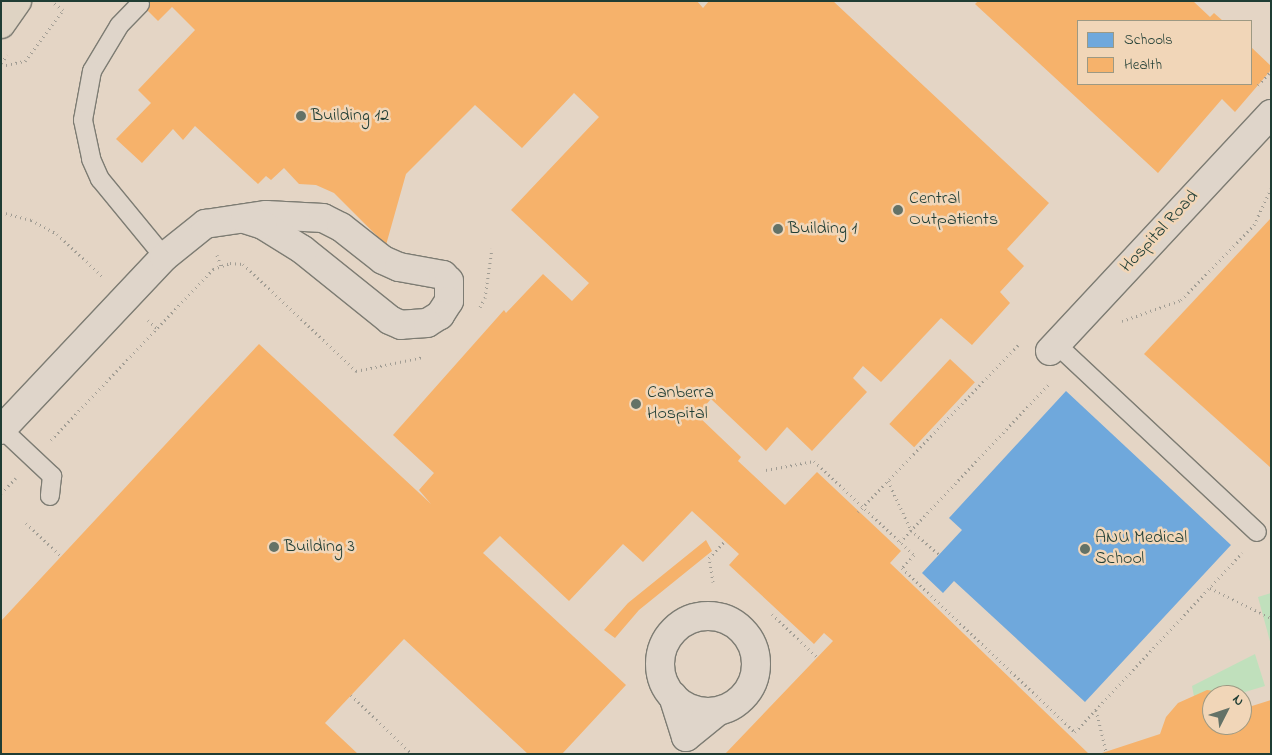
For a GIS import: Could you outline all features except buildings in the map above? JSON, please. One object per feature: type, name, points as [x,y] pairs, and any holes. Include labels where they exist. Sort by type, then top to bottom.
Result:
[{"type":"main road","points":[[1,24],[17,1]]},
{"type":"street","name":"Hospital Road","points":[[1053,347],[1271,114]]},
{"type":"street","points":[[2,429],[164,257],[205,224],[266,215],[323,218],[340,226],[382,260],[399,267],[443,275],[449,281],[449,301],[440,314],[427,323],[412,327],[401,325],[390,320],[303,250],[263,225],[245,219]]},
{"type":"street","points":[[678,746],[717,712],[731,706],[744,697],[753,684],[757,669],[750,639],[726,618],[710,615],[694,617],[680,624],[668,636],[660,667],[664,682],[673,696],[685,706],[701,712],[717,712]]},
{"type":"street","points":[[673,696],[678,746]]},
{"type":"lane","points":[[140,4],[119,26],[92,71],[82,120],[91,159],[100,180],[164,257]]},
{"type":"lane","points":[[1053,347],[1257,532]]},
{"type":"lane","points":[[2,429],[52,476],[50,496]]},
{"type":"path","points":[[1,66],[25,61],[63,10],[51,1]]},
{"type":"path","points":[[1,212],[31,220],[57,234],[157,328]]},
{"type":"path","points":[[478,312],[485,298],[492,248]]},
{"type":"path","points":[[1,493],[213,268],[230,263],[243,264],[356,371],[427,356]]},
{"type":"path","points":[[858,512],[1027,335]]},
{"type":"path","points":[[766,470],[814,461],[914,555],[902,568],[1075,732],[1245,550]]},
{"type":"path","points":[[888,481],[911,530],[939,554]]},
{"type":"path","points":[[26,523],[62,556]]},
{"type":"path","points":[[713,582],[709,558],[725,541]]},
{"type":"path","points":[[1210,588],[1271,618]]},
{"type":"path","points":[[772,614],[817,657]]},
{"type":"path","points":[[351,695],[412,754]]},
{"type":"path","points":[[1096,710],[1106,751]]},
{"type":"green space","points":[[1271,593],[1271,645],[1258,597]]},
{"type":"green space","points":[[1255,654],[1265,686],[1252,690],[1252,685],[1202,685],[1202,702],[1196,707],[1192,686]]},
{"type":"place","name":"Building 12","points":[[301,116]]},
{"type":"place","name":"Central Outpatients","points":[[898,210]]},
{"type":"place","name":"Building 1","points":[[778,229]]},
{"type":"place","name":"Canberra Hospital","points":[[636,404]]},
{"type":"place","name":"Building 3","points":[[274,547]]},
{"type":"place","name":"ANU Medical School","points":[[1085,549]]}]
